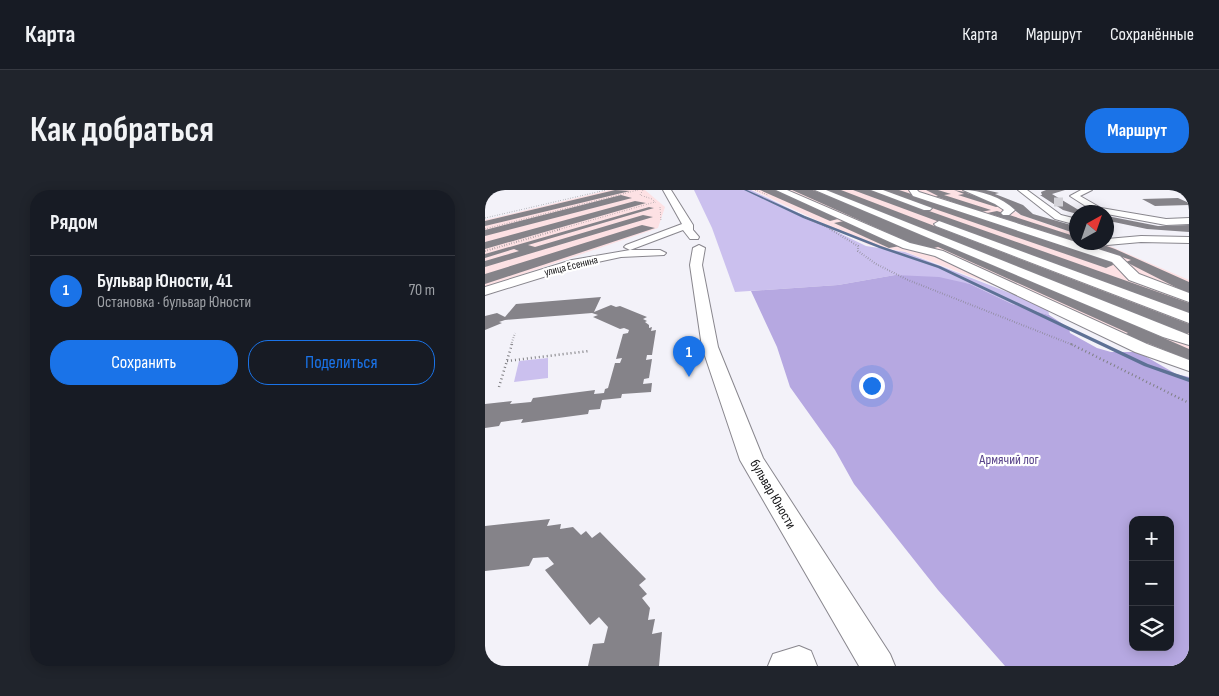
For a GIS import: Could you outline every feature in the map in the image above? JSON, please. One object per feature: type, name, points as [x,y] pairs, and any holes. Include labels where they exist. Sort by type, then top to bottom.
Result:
[{"type":"street","points":[[576,263],[644,243],[675,242],[667,190]]},
{"type":"street","points":[[780,190],[907,246],[939,254],[1141,348],[1189,366]]},
{"type":"street","points":[[819,190],[1169,334],[1189,340]]},
{"type":"street","points":[[848,190],[1189,318]]},
{"type":"street","points":[[875,190],[1000,233]]},
{"type":"street","points":[[913,190],[915,194],[1116,259],[1134,277]]},
{"type":"street","points":[[967,190],[998,202],[1010,210],[1006,213]]},
{"type":"street","points":[[1022,190],[1058,217],[1069,220]]},
{"type":"street","points":[[1088,190],[1074,196],[1098,210],[1166,222],[1189,221]]},
{"type":"street","points":[[955,196],[1069,233]]},
{"type":"street","points":[[1038,202],[1054,202]]},
{"type":"street","points":[[1066,202],[1085,202]]},
{"type":"street","points":[[1114,232],[1141,239]]},
{"type":"street","points":[[1114,241],[1141,239],[1189,240]]},
{"type":"street","name":"улица Есенина","points":[[485,291],[576,263],[675,242],[693,254]]},
{"type":"street","name":"бульвар Юности","points":[[693,254],[711,347],[752,460],[878,666]]},
{"type":"street","points":[[1112,271],[1134,277],[1189,298]]},
{"type":"street","points":[[785,666],[799,663],[800,666]]},
{"type":"path","points":[[485,218],[606,190]]},
{"type":"path","points":[[485,228],[638,190]]},
{"type":"path","points":[[643,190],[640,195],[660,206],[662,220],[659,227]]},
{"type":"path","points":[[485,251],[655,202]]},
{"type":"path","points":[[804,218],[849,240],[859,246],[861,254],[908,280],[1085,350],[1189,403]]},
{"type":"path","points":[[499,387],[515,333]]},
{"type":"path","points":[[507,361],[589,351]]},
{"type":"shaded area","points":[[609,190],[645,190],[665,207],[658,228],[485,287],[485,220]]},
{"type":"shaded area","points":[[694,190],[751,190],[866,246],[905,252],[1048,308],[1049,315],[1012,304],[970,284],[895,275],[838,285],[735,292],[712,228]]},
{"type":"shaded area","points":[[753,190],[981,190],[1021,215],[1069,232],[1069,250],[1114,250],[1114,248],[1189,280],[1189,367],[1166,364],[1109,340],[1046,305],[906,252],[869,245]]},
{"type":"shaded area","points":[[548,358],[548,378],[514,382],[519,361]]},
{"type":"green space","name":"Армячий лог","points":[[895,275],[939,277],[970,284],[1012,304],[1049,315],[1069,328],[1070,333],[1097,348],[1111,352],[1138,352],[1176,374],[1189,377],[1189,666],[1005,666],[938,590],[854,484],[835,450],[790,387],[777,347],[751,291],[838,285]]},
{"type":"building","points":[[615,190],[630,191],[485,226],[485,221]]},
{"type":"building","points":[[760,190],[775,190],[842,218],[830,221]]},
{"type":"building","points":[[792,190],[813,190],[941,241],[1189,349],[1189,360],[1147,343],[1138,344],[1124,335],[1128,333],[938,247],[926,250]]},
{"type":"building","points":[[823,190],[841,190],[1189,324],[1189,333],[1183,336]]},
{"type":"building","points":[[853,190],[870,190],[1189,303],[1189,314]]},
{"type":"building","points":[[880,190],[899,190],[1069,246],[1069,250],[1082,250],[1112,260],[1113,265],[1106,268]]},
{"type":"building","points":[[926,190],[938,190],[951,194],[944,195],[991,210],[981,212],[935,196],[938,196]]},
{"type":"building","points":[[954,190],[971,193],[967,193],[1003,206],[996,207],[958,195],[964,194]]},
{"type":"building","points":[[972,190],[986,190],[999,193],[995,194],[1023,205],[1033,214],[1069,224],[1069,231],[1021,215],[1004,202]]},
{"type":"building","points":[[1046,190],[1065,190],[1052,194],[1070,205],[1069,212],[1063,210],[1040,195],[1042,195],[1041,192]]},
{"type":"building","points":[[621,195],[632,198],[485,236],[485,230]]},
{"type":"building","points":[[1178,198],[1189,203],[1189,205],[1155,206],[1142,199]]},
{"type":"building","points":[[635,201],[646,203],[485,249],[485,242]]},
{"type":"building","points":[[649,207],[654,208],[528,245],[535,247],[643,215],[653,217],[485,267],[485,261],[519,251],[514,249],[485,258],[485,254]]},
{"type":"building","points":[[997,211],[1069,234],[1069,239],[987,213]]},
{"type":"building","points":[[1114,217],[1158,226],[1189,225],[1189,232],[1147,229],[1114,222]]},
{"type":"building","points":[[844,221],[900,246],[889,248],[834,223]]},
{"type":"building","points":[[642,225],[655,228],[485,284],[485,274]]},
{"type":"building","points":[[1115,249],[1189,282],[1189,294],[1126,262],[1131,260],[1101,250]]},
{"type":"building","points":[[601,297],[594,312],[611,305],[620,306],[647,317],[643,319],[647,321],[645,322],[649,325],[649,328],[652,327],[651,331],[656,330],[652,355],[647,355],[646,360],[652,359],[649,378],[644,379],[643,384],[652,383],[651,392],[622,394],[621,398],[602,400],[600,409],[589,410],[588,414],[521,423],[523,419],[501,422],[499,426],[485,428],[485,404],[512,401],[510,404],[531,402],[533,398],[595,390],[594,394],[604,393],[605,389],[608,388],[615,363],[620,363],[622,358],[616,359],[623,334],[628,333],[629,330],[620,329],[593,317],[598,315],[592,313],[505,320],[485,330],[485,316],[497,313],[505,317],[516,304]]},
{"type":"building","points":[[550,519],[547,526],[561,524],[560,529],[573,527],[581,535],[586,531],[592,538],[600,532],[646,579],[639,585],[647,594],[642,598],[650,608],[648,620],[655,619],[652,634],[662,632],[659,666],[588,666],[593,644],[604,643],[608,627],[599,617],[590,625],[545,570],[554,564],[548,557],[533,558],[529,566],[485,571],[485,526]]},
{"type":"waterway","points":[[745,190],[804,217],[880,247],[939,267],[1146,365],[1189,380]]},
{"type":"tunnel","points":[[1054,202],[1066,202]]},
{"type":"place","name":"Бульвар Юности, 41","points":[[689,377]]}]
